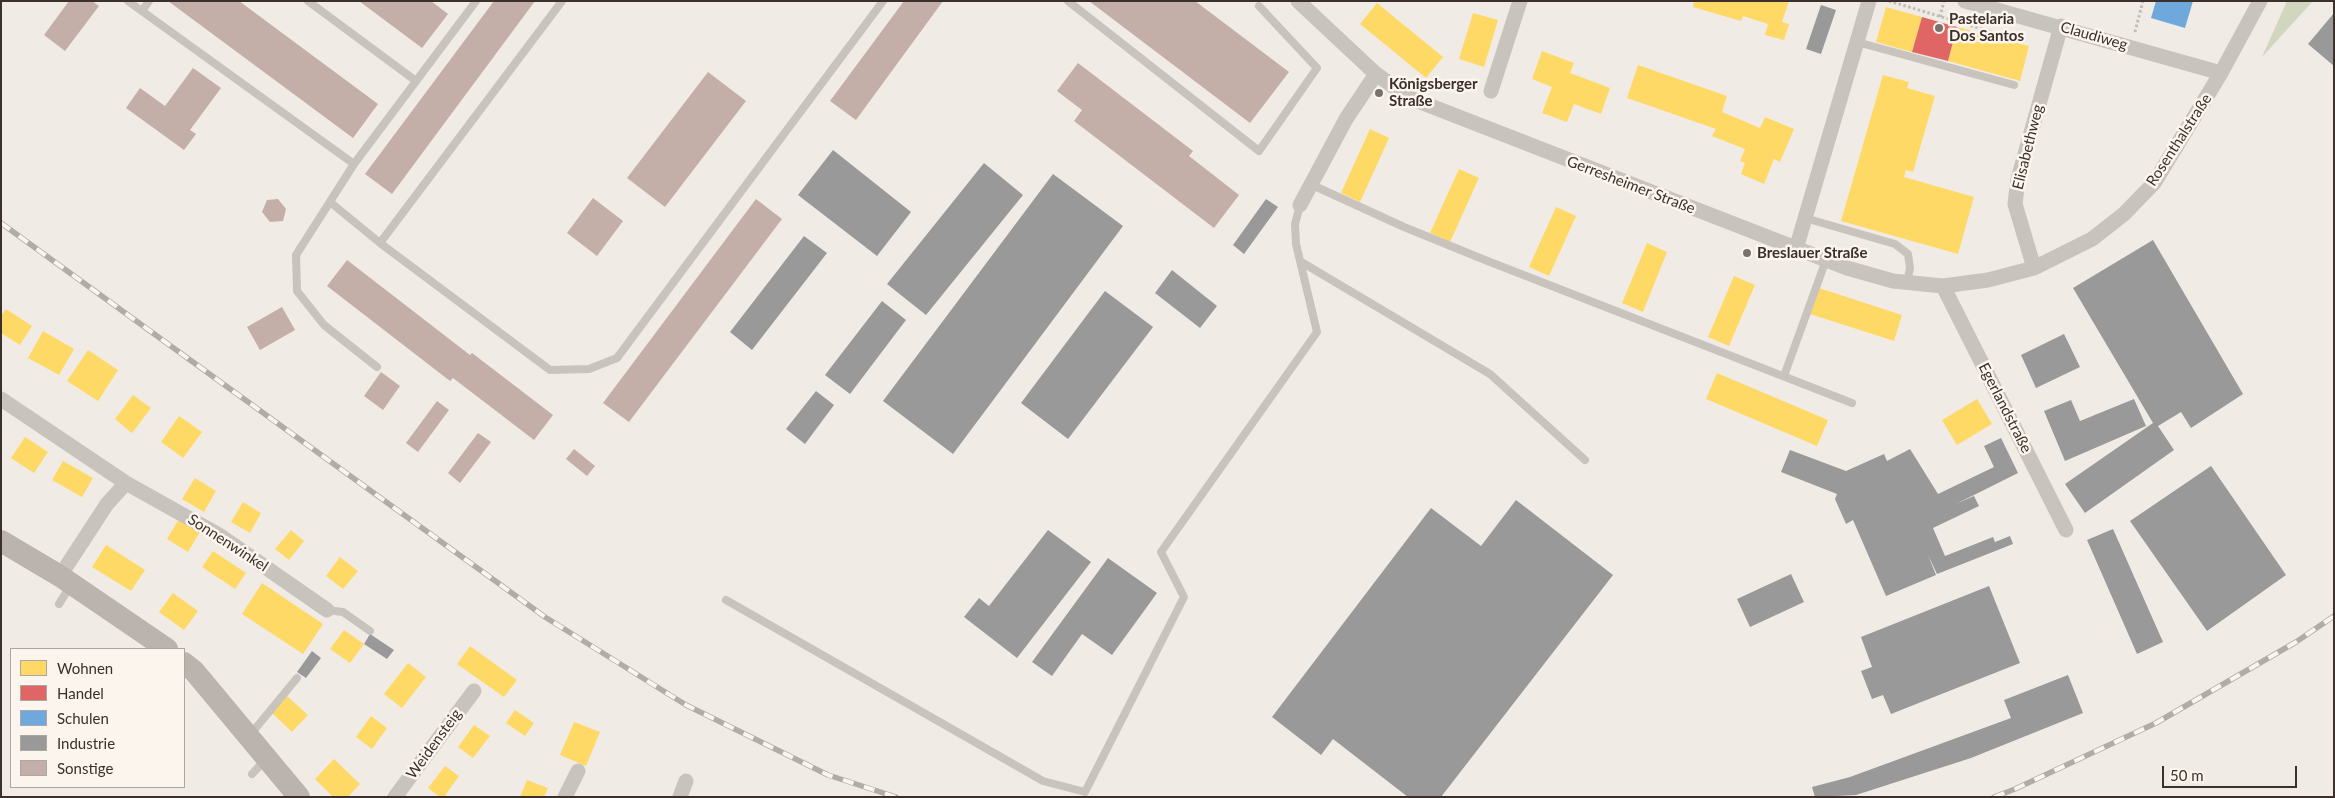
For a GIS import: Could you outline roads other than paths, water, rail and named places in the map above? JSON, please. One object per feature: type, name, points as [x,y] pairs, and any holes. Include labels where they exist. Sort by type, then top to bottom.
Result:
[{"type":"street","name":"Gerresheimer Straße","points":[[1298,1],[1376,74],[1410,98],[1796,249],[1900,282]]},
{"type":"street","points":[[1491,91],[1520,1]]},
{"type":"street","points":[[1796,249],[1869,1]]},
{"type":"street","name":"Claudiweg","points":[[1965,1],[2061,26],[2222,73]]},
{"type":"street","name":"Rosenthalstraße","points":[[1900,282],[1943,286],[1988,280],[2034,268],[2092,239],[2124,214],[2154,183],[2222,73],[2260,1]]},
{"type":"street","name":"Elisabethweg","points":[[2034,268],[2015,204],[2018,178],[2061,26]]},
{"type":"street","points":[[1300,206],[1346,119],[1376,74]]},
{"type":"street","name":"Egerlandstraße","points":[[1943,286],[2066,530]]},
{"type":"street","name":"Sonnenwinkel","points":[[1,399],[126,483],[219,535],[327,610]]},
{"type":"street","points":[[66,580],[107,504],[126,483]]},
{"type":"street","points":[[1,542],[66,580],[166,648]]},
{"type":"street","points":[[185,664],[194,671],[247,734],[260,766],[300,797]]},
{"type":"street","name":"Weidensteig","points":[[395,797],[474,691]]},
{"type":"street","points":[[565,797],[578,772]]},
{"type":"street","points":[[680,797],[686,781]]},
{"type":"lane","points":[[128,1],[354,164]]},
{"type":"lane","points":[[142,11],[149,1]]},
{"type":"lane","points":[[308,1],[416,81]]},
{"type":"lane","points":[[377,367],[324,326],[297,291],[296,255],[354,164],[476,1]]},
{"type":"lane","points":[[380,243],[562,1]]},
{"type":"lane","points":[[330,202],[380,243],[550,370],[589,369],[617,358],[883,1]]},
{"type":"lane","points":[[1068,1],[1259,151],[1317,68],[1259,6]]},
{"type":"lane","points":[[1857,42],[2014,85]]},
{"type":"lane","points":[[1310,184],[1422,234],[1852,403]]},
{"type":"lane","points":[[726,600],[1043,780],[1085,792],[1184,597],[1161,552],[1317,332],[1303,263],[1296,244],[1295,224],[1300,206]]},
{"type":"lane","points":[[1805,218],[1895,244],[1908,254],[1910,268],[1900,282]]},
{"type":"lane","points":[[1784,376],[1826,260]]},
{"type":"lane","points":[[1303,263],[1490,374],[1585,460]]},
{"type":"lane","points":[[59,604],[66,580]]},
{"type":"lane","points":[[327,610],[343,612],[370,631]]},
{"type":"lane","points":[[247,734],[297,678]]},
{"type":"railway","points":[[1,223],[545,617],[686,705],[828,775],[896,797]]},
{"type":"railway","points":[[1994,797],[2156,723],[2296,642],[2334,616]]},
{"type":"place","name":"Pastelaria Dos Santos","points":[[1939,28]]},
{"type":"place","name":"Königsberger Straße","points":[[1379,93]]},
{"type":"place","name":"Breslauer Straße","points":[[1747,253]]}]
